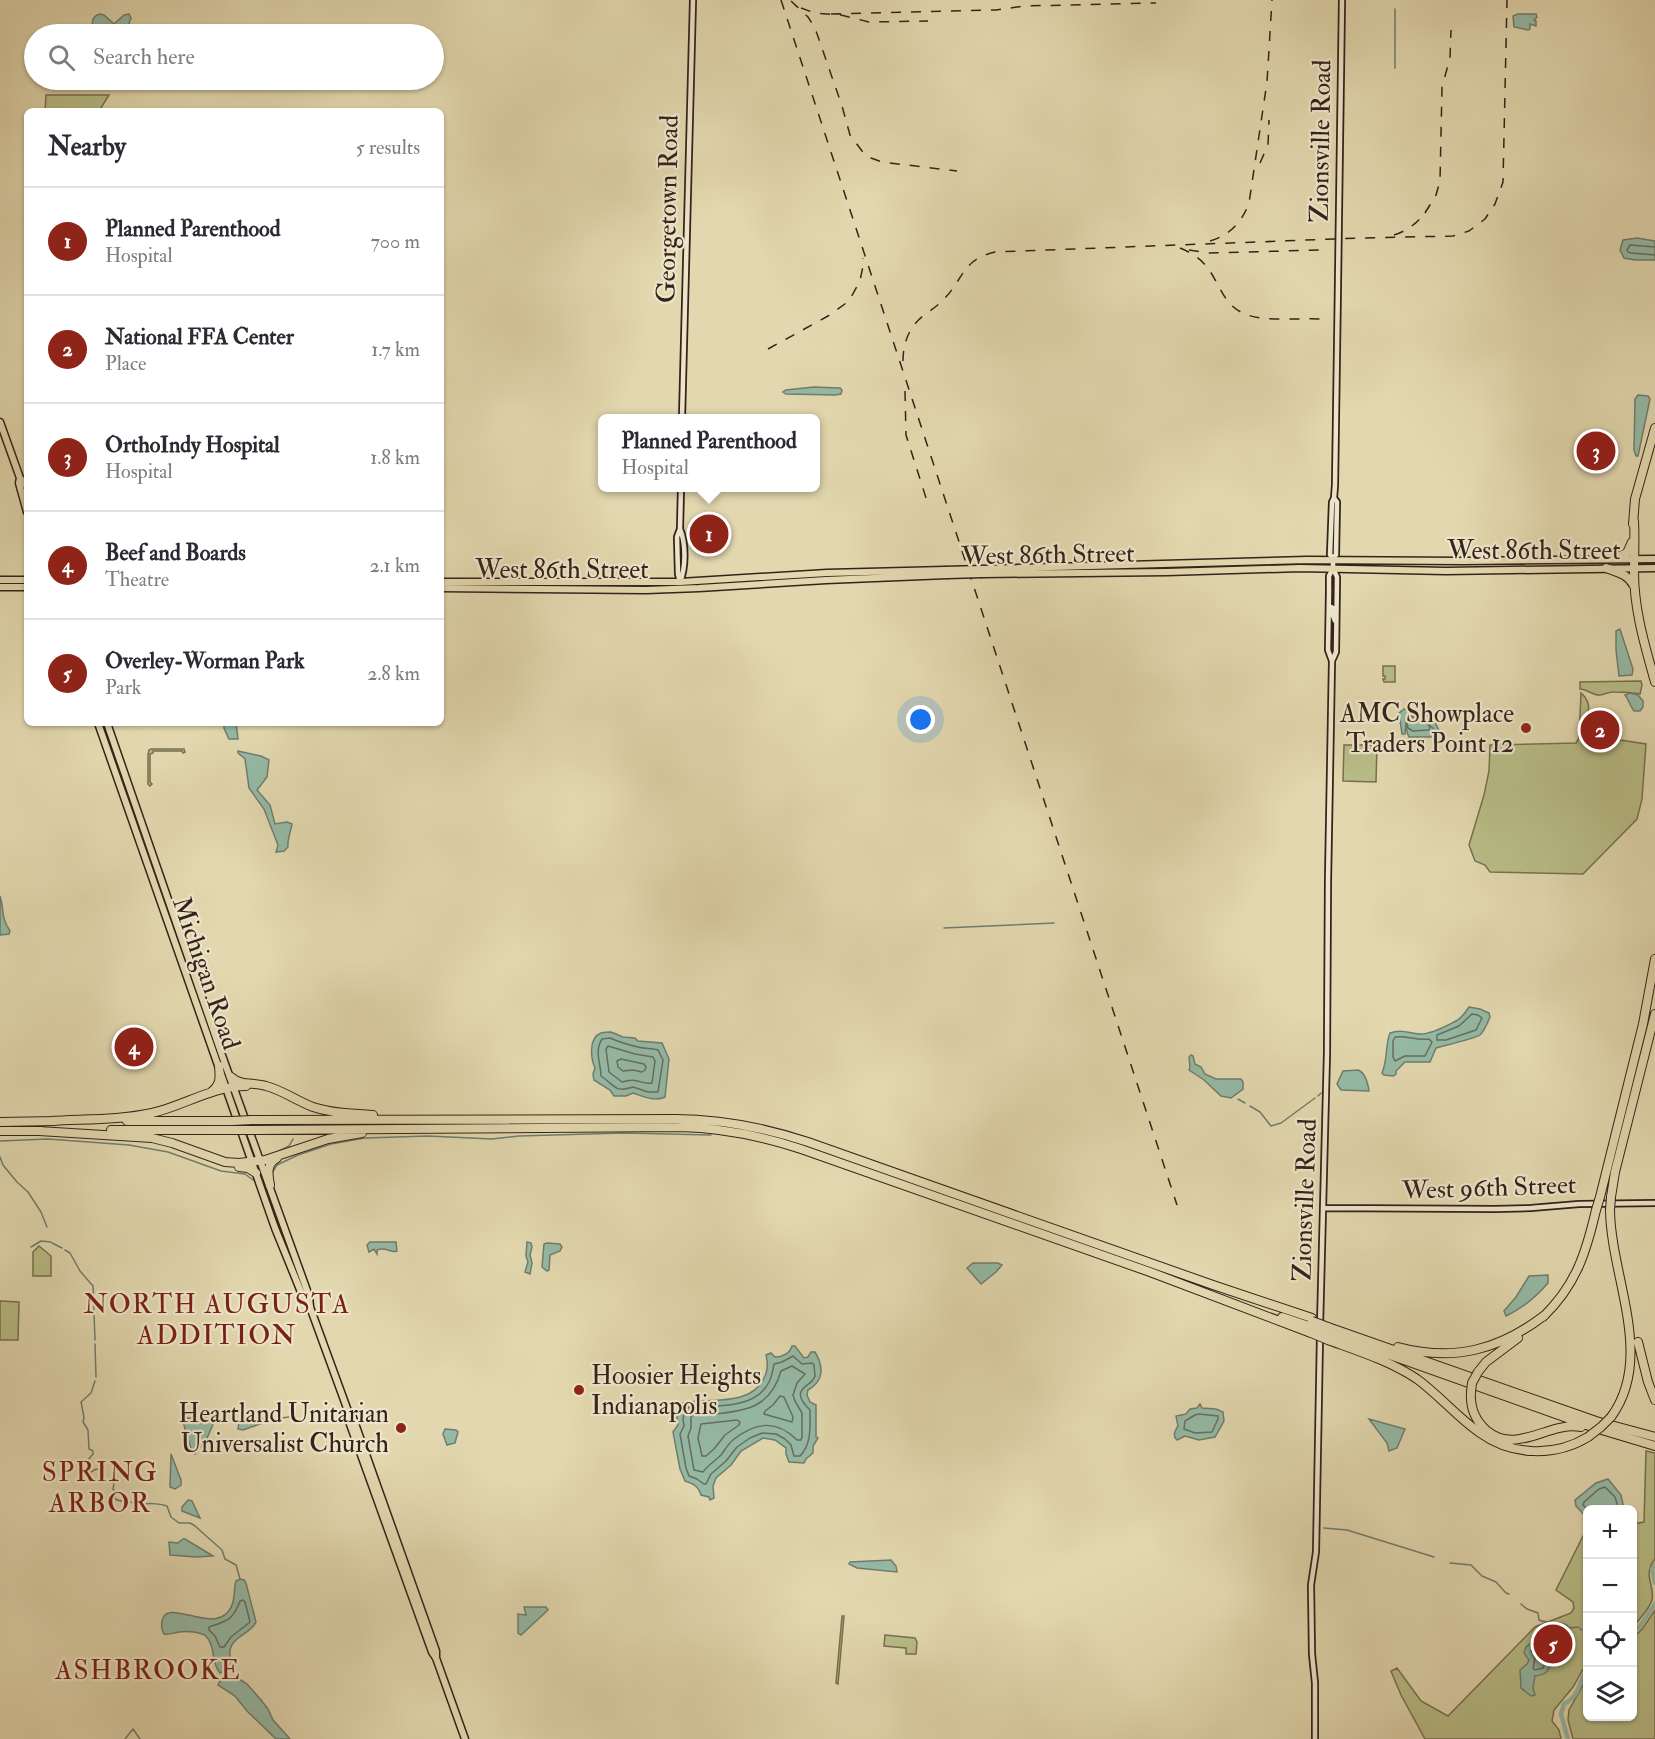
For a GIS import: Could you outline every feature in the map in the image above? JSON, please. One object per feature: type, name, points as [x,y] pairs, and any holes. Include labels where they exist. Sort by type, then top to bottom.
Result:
[{"type":"highway","points":[[1615,558],[1625,555],[1631,548],[1635,499],[1655,428]]},
{"type":"highway","points":[[1634,521],[1635,589],[1640,629],[1655,682]]},
{"type":"highway","points":[[1606,568],[1629,578],[1635,589]]},
{"type":"highway","points":[[1612,1434],[1571,1426],[1561,1427],[1523,1440],[1502,1438],[1490,1433],[1479,1423],[1472,1409],[1470,1392],[1472,1383],[1486,1362],[1545,1315],[1563,1294],[1579,1268],[1587,1248],[1643,1024],[1655,959]]},
{"type":"highway","points":[[1655,1014],[1615,1172],[1610,1210],[1614,1249],[1648,1382],[1655,1400]]},
{"type":"highway","points":[[208,1094],[219,1084],[219,1066]]},
{"type":"highway","points":[[231,1077],[239,1083],[267,1086],[312,1106],[335,1112],[476,1119]]},
{"type":"highway","points":[[51,1121],[138,1116],[231,1088],[259,1088],[284,1094]]},
{"type":"highway","points":[[0,1122],[687,1119],[741,1124],[799,1139],[1232,1291],[1328,1331],[1612,1434],[1655,1446]]},
{"type":"highway","points":[[0,1131],[680,1127],[738,1133],[801,1149],[1150,1272],[1312,1325]]},
{"type":"highway","points":[[39,1131],[148,1137],[167,1141],[225,1162],[239,1163],[256,1162],[351,1134],[456,1128]]},
{"type":"highway","points":[[192,1151],[219,1164],[246,1167],[256,1173]]},
{"type":"highway","points":[[270,1185],[268,1172],[270,1165],[286,1153]]},
{"type":"highway","points":[[1328,1331],[1410,1375],[1477,1431],[1500,1444],[1525,1451],[1548,1451],[1570,1446],[1588,1437],[1611,1417],[1625,1397],[1634,1370],[1635,1342],[1630,1314]]},
{"type":"highway","points":[[1328,1331],[1410,1350],[1450,1354],[1494,1345],[1516,1335],[1545,1315]]},
{"type":"highway","points":[[1328,1331],[1596,1421],[1655,1437]]},
{"type":"main road","name":"Georgetown Road","points":[[682,414],[693,0]]},
{"type":"main road","name":"Zionsville Road","points":[[1332,661],[1336,652],[1337,577],[1333,568],[1333,559],[1337,546],[1337,502],[1334,498],[1342,0]]},
{"type":"main road","points":[[0,422],[20,478],[24,482]]},
{"type":"main road","points":[[20,478],[19,483],[24,500]]},
{"type":"main road","points":[[679,585],[677,537],[680,529],[681,492]]},
{"type":"main road","name":"West 86th Street","points":[[444,588],[679,585],[1333,559],[1655,559]]},
{"type":"main road","points":[[1414,569],[1417,564],[1434,564],[1451,560]]},
{"type":"main road","name":"Zionsville Road","points":[[1315,1739],[1311,1585],[1316,1552],[1327,1053],[1332,661],[1328,650],[1329,576],[1333,568]]},
{"type":"main road","name":"West 86th Street","points":[[982,572],[1333,568],[1458,571],[1655,568]]},
{"type":"main road","points":[[835,579],[856,575],[858,571]]},
{"type":"main road","name":"West 86th Street","points":[[444,582],[679,585],[858,571],[946,573]]},
{"type":"main road","points":[[0,580],[24,580]]},
{"type":"main road","points":[[0,587],[24,587]]},
{"type":"main road","points":[[1329,606],[1333,608],[1336,623]]},
{"type":"main road","name":"Michigan Road","points":[[100,726],[219,1066],[231,1088],[256,1162],[270,1185],[282,1235]]},
{"type":"main road","name":"Michigan Road","points":[[108,726],[231,1077],[231,1088]]},
{"type":"main road","name":"Michigan Road","points":[[256,1162],[256,1173],[282,1235]]},
{"type":"main road","name":"West 96th Street","points":[[1323,1208],[1531,1208],[1579,1203],[1655,1203]]},
{"type":"main road","points":[[282,1235],[303,1298],[310,1307],[348,1411],[352,1414],[465,1739]]},
{"type":"shaded area","points":[[46,95],[109,95],[101,108],[45,108]]},
{"type":"shaded area","points":[[1383,666],[1395,666],[1395,682],[1384,682]]},
{"type":"shaded area","points":[[1641,681],[1640,694],[1612,692],[1599,695],[1580,689],[1580,682]]},
{"type":"shaded area","points":[[1581,693],[1588,705],[1583,725],[1584,735],[1588,742],[1620,740],[1646,744],[1642,799],[1637,819],[1583,874],[1490,872],[1485,865],[1475,861],[1469,845],[1484,795],[1489,771],[1490,745],[1576,743],[1579,738]]},
{"type":"shaded area","points":[[1344,745],[1377,745],[1376,782],[1343,781]]},
{"type":"shaded area","points":[[151,749],[184,749],[185,752],[153,751],[150,754],[150,782],[152,784],[150,786],[148,784],[148,754]]},
{"type":"shaded area","points":[[127,799],[136,814],[166,903],[161,895]]},
{"type":"shaded area","points":[[39,1246],[51,1256],[51,1276],[33,1276],[33,1252]]},
{"type":"shaded area","points":[[0,1301],[19,1302],[18,1340],[0,1340]]},
{"type":"shaded area","points":[[1646,1451],[1655,1453],[1655,1559],[1649,1570],[1652,1600],[1637,1622],[1637,1523],[1644,1522]]},
{"type":"shaded area","points":[[1583,1536],[1583,1669],[1573,1687],[1554,1710],[1552,1721],[1559,1730],[1561,1739],[1425,1739],[1391,1671],[1397,1668],[1421,1701],[1448,1716],[1535,1627],[1571,1613],[1574,1608],[1573,1602],[1556,1590]]},
{"type":"shaded area","points":[[1655,1610],[1655,1739],[1573,1739],[1568,1720],[1569,1710],[1583,1685],[1583,1721],[1637,1721],[1637,1634]]},
{"type":"shaded area","points":[[842,1616],[844,1616],[838,1684],[836,1683]]},
{"type":"shaded area","points":[[885,1635],[915,1638],[916,1654],[906,1654],[906,1648],[884,1646]]},
{"type":"water","points":[[129,14],[131,18],[129,24],[114,24],[124,15]]},
{"type":"water","points":[[1536,14],[1537,17],[1534,20],[1536,26],[1530,24],[1528,30],[1514,27],[1513,16]]},
{"type":"water","points":[[97,15],[104,15],[114,24],[92,24]]},
{"type":"water","points":[[1637,238],[1655,241],[1655,260],[1624,258],[1620,250],[1623,240]]},
{"type":"water","points":[[814,387],[842,390],[841,394],[835,395],[786,394],[783,392],[786,390]]},
{"type":"water","points":[[1638,395],[1648,396],[1650,399],[1638,456],[1636,456],[1634,450],[1635,399]]},
{"type":"water","points":[[1620,629],[1633,669],[1632,675],[1619,676],[1616,631]]},
{"type":"water","points":[[1630,693],[1638,695],[1643,701],[1640,711],[1634,711],[1631,707],[1625,695]]},
{"type":"water","points":[[1404,709],[1421,714],[1423,721],[1434,729],[1424,720],[1423,715],[1431,718],[1440,732],[1438,736],[1409,737],[1407,723],[1410,716],[1406,721],[1405,734],[1402,734],[1399,713]]},
{"type":"water","points":[[224,726],[236,726],[238,739],[229,739]]},
{"type":"water","points":[[238,751],[269,760],[267,777],[257,790],[270,805],[275,824],[287,822],[292,824],[288,847],[284,851],[276,852],[278,845],[264,809],[249,788],[245,759]]},
{"type":"water","points":[[0,896],[4,917],[10,931],[9,934],[0,935]]},
{"type":"water","points":[[1469,1007],[1489,1013],[1490,1017],[1480,1035],[1436,1048],[1430,1062],[1405,1062],[1393,1076],[1382,1073],[1390,1033],[1433,1032],[1458,1020]]},
{"type":"water","points":[[611,1032],[623,1037],[635,1038],[638,1041],[662,1043],[669,1059],[665,1097],[653,1099],[633,1093],[626,1096],[614,1096],[610,1090],[594,1080],[592,1044],[601,1033]]},
{"type":"water","points":[[1191,1055],[1195,1064],[1201,1067],[1205,1074],[1216,1079],[1241,1079],[1243,1089],[1231,1098],[1221,1096],[1189,1070]]},
{"type":"water","points":[[1358,1070],[1365,1076],[1369,1091],[1341,1090],[1337,1084],[1343,1071]]},
{"type":"water","points":[[370,1242],[396,1242],[397,1251],[380,1249],[377,1250],[377,1254],[374,1249],[369,1252],[367,1245]]},
{"type":"water","points":[[527,1242],[531,1243],[532,1247],[530,1274],[525,1272],[528,1262]]},
{"type":"water","points":[[544,1244],[560,1244],[562,1247],[560,1251],[550,1255],[547,1271],[542,1267]]},
{"type":"water","points":[[973,1263],[1002,1265],[981,1284],[967,1268]]},
{"type":"water","points":[[1548,1275],[1548,1283],[1539,1293],[1524,1306],[1506,1316],[1504,1311],[1529,1276]]},
{"type":"water","points":[[792,1346],[795,1346],[804,1358],[808,1357],[811,1352],[815,1352],[821,1368],[820,1378],[808,1390],[807,1395],[810,1402],[816,1405],[816,1437],[818,1438],[813,1446],[813,1453],[804,1463],[789,1462],[786,1448],[775,1440],[763,1438],[741,1451],[731,1465],[716,1478],[713,1486],[714,1498],[710,1500],[709,1497],[701,1495],[695,1486],[685,1481],[680,1469],[673,1432],[678,1425],[677,1414],[681,1403],[727,1400],[749,1394],[765,1375],[766,1355],[771,1353],[775,1357],[783,1355],[790,1351]]},
{"type":"water","points":[[1200,1404],[1202,1408],[1223,1412],[1224,1421],[1215,1437],[1199,1440],[1185,1436],[1177,1440],[1174,1435],[1178,1426],[1176,1416],[1186,1414]]},
{"type":"water","points":[[186,1418],[215,1420],[207,1438],[195,1454],[192,1452],[183,1422]]},
{"type":"water","points":[[258,1418],[274,1419],[243,1430],[238,1429],[239,1422]]},
{"type":"water","points":[[1369,1419],[1405,1429],[1397,1448],[1389,1451],[1387,1443]]},
{"type":"water","points":[[445,1429],[458,1432],[455,1443],[447,1445],[443,1434]]},
{"type":"water","points":[[171,1454],[181,1480],[181,1485],[175,1489],[170,1487]]},
{"type":"water","points":[[1608,1479],[1621,1495],[1623,1505],[1583,1505],[1583,1514],[1576,1506],[1575,1500],[1596,1483]]},
{"type":"water","points":[[188,1500],[192,1501],[200,1518],[182,1511],[182,1507]]},
{"type":"water","points":[[183,1539],[213,1556],[170,1555],[169,1542],[178,1543]]},
{"type":"water","points":[[891,1560],[897,1572],[857,1568],[849,1564],[850,1562]]},
{"type":"water","points":[[240,1579],[246,1583],[256,1622],[231,1646],[232,1666],[220,1673],[215,1664],[211,1644],[205,1635],[196,1632],[164,1634],[162,1621],[165,1615],[171,1612],[200,1618],[220,1617],[231,1608],[236,1581]]},
{"type":"water","points":[[524,1607],[546,1607],[548,1610],[521,1635],[518,1633],[518,1614],[526,1615]]},
{"type":"water","points":[[1542,1635],[1559,1646],[1566,1656],[1553,1661],[1545,1673],[1535,1676],[1533,1688],[1535,1695],[1531,1696],[1521,1688],[1520,1670],[1529,1660],[1524,1653],[1526,1647]]},
{"type":"water","points":[[236,1677],[247,1684],[261,1700],[273,1720],[290,1739],[276,1739],[235,1696],[218,1685],[220,1681]]},
{"type":"waterway","points":[[1395,9],[1395,68]]},
{"type":"waterway","points":[[944,928],[1054,923]]},
{"type":"waterway","points":[[1318,1096],[1321,1093]]},
{"type":"waterway","points":[[1250,1106],[1260,1112],[1271,1126],[1281,1123],[1315,1098]]},
{"type":"waterway","points":[[1238,1099],[1245,1103]]},
{"type":"waterway","points":[[272,1173],[277,1165],[298,1155],[331,1144],[365,1138],[428,1136],[492,1139],[624,1133],[711,1135]]},
{"type":"waterway","points":[[0,1141],[48,1139],[129,1145],[168,1152],[221,1171],[245,1174],[253,1180]]},
{"type":"waterway","points":[[279,1151],[289,1146],[293,1139]]},
{"type":"waterway","points":[[0,1157],[3,1165],[28,1192],[41,1212],[47,1227]]},
{"type":"waterway","points":[[31,1247],[41,1241],[51,1242]]},
{"type":"waterway","points":[[52,1243],[62,1248]]},
{"type":"waterway","points":[[65,1250],[70,1253],[80,1271],[93,1286],[95,1340]]},
{"type":"waterway","points":[[95,1344],[96,1377]]},
{"type":"waterway","points":[[95,1381],[91,1393],[81,1402],[83,1422],[88,1430],[89,1449],[93,1451],[88,1460],[87,1470],[91,1472],[96,1469],[100,1470],[101,1480],[114,1483],[115,1499],[136,1504]]},
{"type":"waterway","points":[[274,1419],[296,1416]]},
{"type":"waterway","points":[[145,1504],[167,1506],[171,1517],[179,1523],[190,1523],[195,1526],[222,1550],[225,1559],[236,1565],[240,1579]]},
{"type":"waterway","points":[[1324,1528],[1347,1530],[1434,1557]]},
{"type":"waterway","points":[[1450,1563],[1471,1565],[1482,1576],[1496,1582],[1509,1594]]},
{"type":"waterway","points":[[1655,1565],[1652,1569],[1655,1583]]},
{"type":"waterway","points":[[1521,1604],[1538,1613],[1539,1620],[1567,1625],[1570,1628],[1578,1627],[1582,1630]]},
{"type":"waterway","points":[[1637,1628],[1655,1604]]},
{"type":"waterway","points":[[225,1671],[228,1679]]},
{"type":"waterway","points":[[1568,1739],[1561,1714],[1564,1704],[1574,1696],[1583,1677]]},
{"type":"waterway","points":[[125,1739],[133,1729],[140,1739]]},
{"type":"railway","points":[[781,0],[1177,1205]]},
{"type":"railway","points":[[1210,241],[1224,235],[1234,227],[1243,216],[1249,203],[1267,82],[1272,0]]},
{"type":"railway","points":[[903,361],[904,348],[914,325],[943,301],[970,265],[984,255],[995,252],[1453,236],[1469,231],[1485,219],[1495,204],[1503,182],[1507,0]]},
{"type":"railway","points":[[791,1],[808,17],[815,28],[850,135],[862,151],[882,162],[957,171]]},
{"type":"railway","points":[[831,14],[1156,3]]},
{"type":"railway","points":[[801,8],[815,13],[841,15],[869,22],[928,21]]},
{"type":"railway","points":[[1425,213],[1436,195],[1440,181],[1442,87],[1450,58],[1451,30]]},
{"type":"railway","points":[[1260,163],[1268,145],[1269,120]]},
{"type":"railway","points":[[1394,235],[1415,224],[1430,205]]},
{"type":"railway","points":[[1180,248],[1204,264],[1227,300],[1245,314],[1272,319],[1320,319]]},
{"type":"railway","points":[[1189,250],[1209,253],[1321,250]]},
{"type":"railway","points":[[768,349],[828,316],[849,301],[860,281],[863,258]]},
{"type":"railway","points":[[905,391],[906,435],[927,501]]},
{"type":"place","name":"OrthoIndy Hospital","points":[[1596,451]]},
{"type":"place","name":"Planned Parenthood","points":[[709,534]]},
{"type":"place","name":"AMC Showplace Traders Point 12","points":[[1526,728]]},
{"type":"place","name":"National FFA Center","points":[[1600,730]]},
{"type":"place","name":"Beef and Boards","points":[[134,1047]]},
{"type":"place","name":"Hoosier Heights Indianapolis","points":[[579,1390]]},
{"type":"place","name":"Heartland Unitarian Universalist Church","points":[[401,1428]]},
{"type":"place","name":"Overley-Worman Park","points":[[1553,1644]]},
{"type":"district","name":"NORTH AUGUSTA ADDITION","points":[[217,1320]]},
{"type":"district","name":"SPRING ARBOR","points":[[100,1488]]},
{"type":"district","name":"ASHBROOKE","points":[[148,1670]]}]
